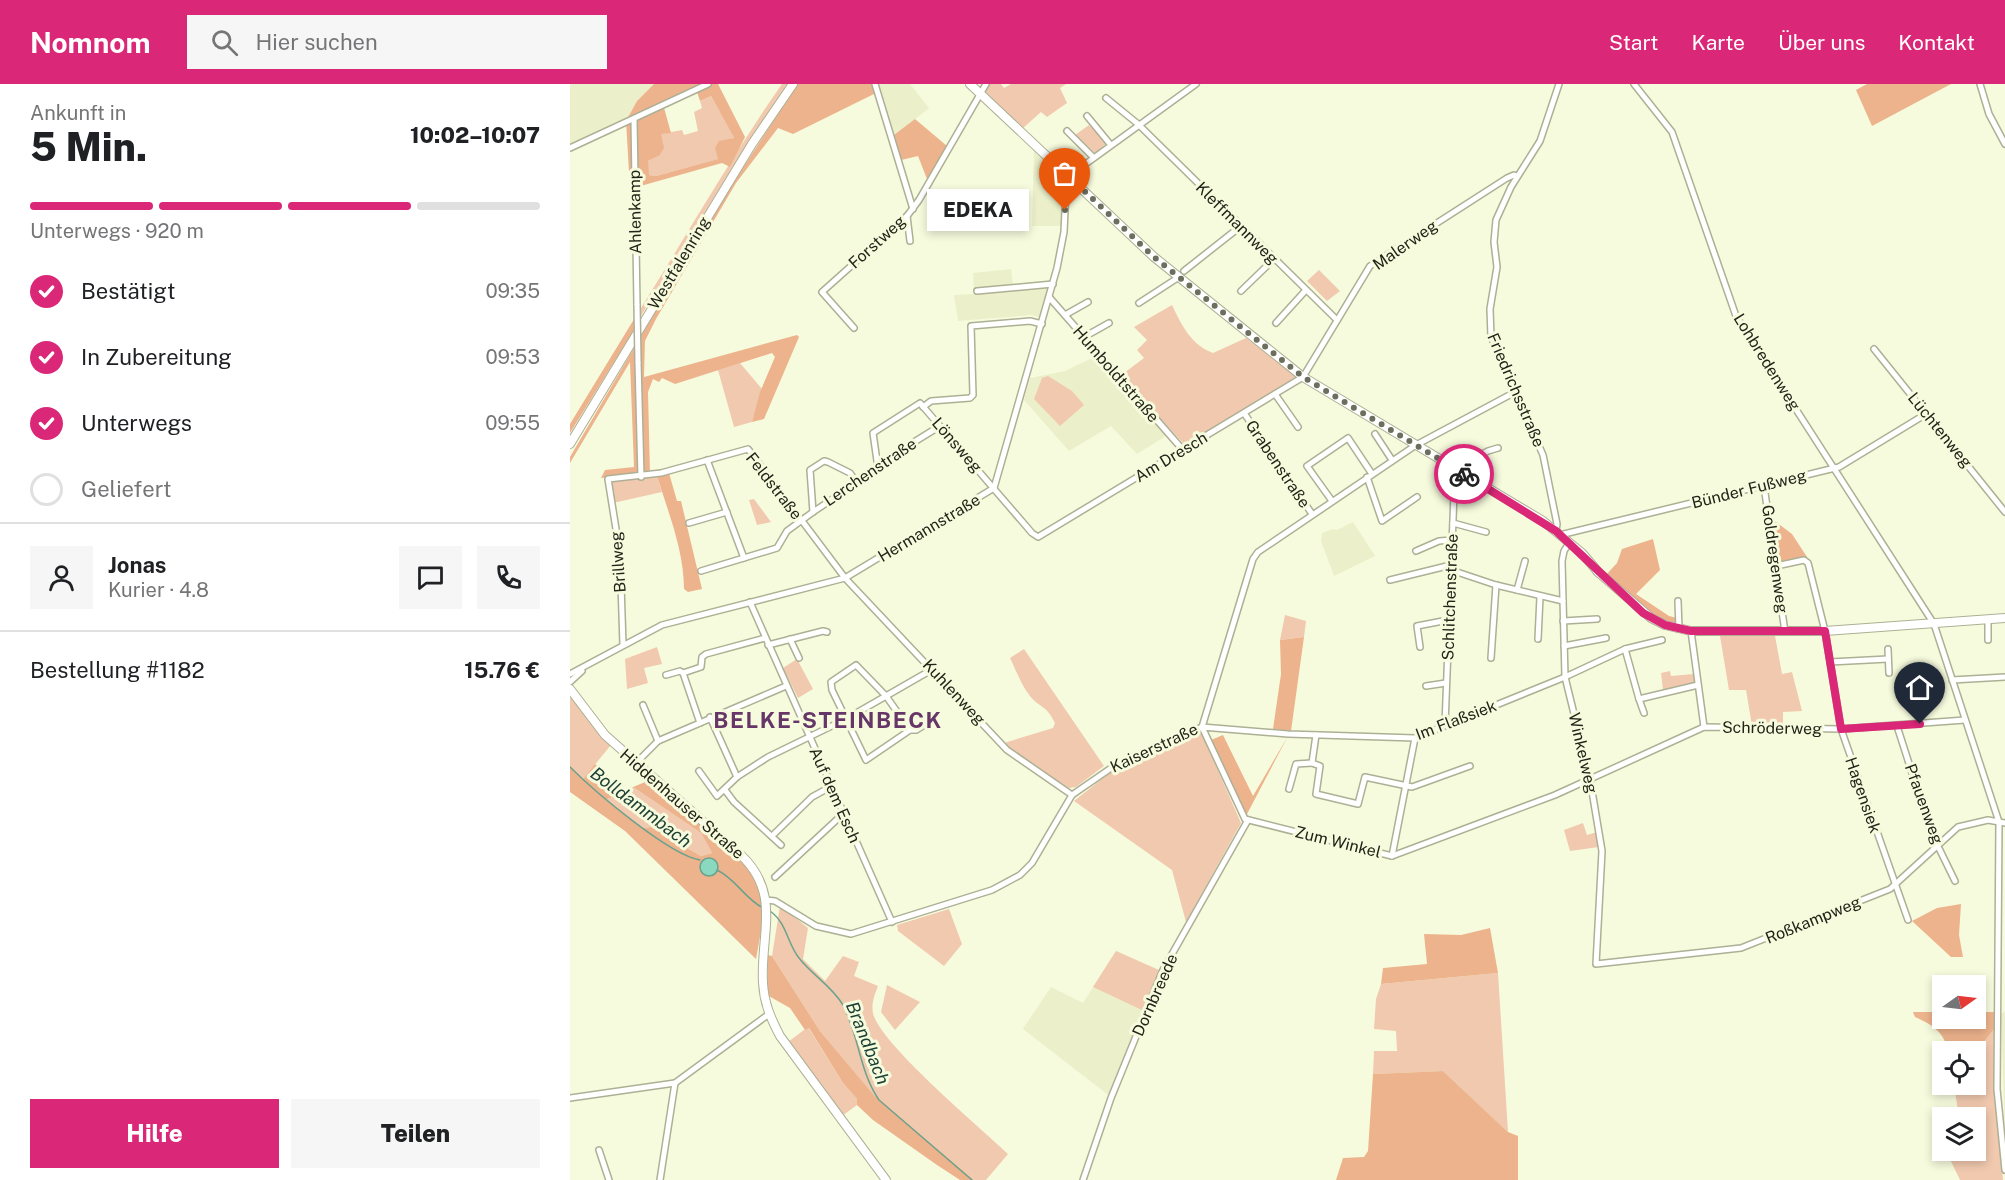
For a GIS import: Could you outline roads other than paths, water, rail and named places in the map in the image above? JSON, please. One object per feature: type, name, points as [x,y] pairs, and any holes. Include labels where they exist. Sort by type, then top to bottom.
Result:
[{"type":"street","points":[[570,148],[707,84]]},
{"type":"street","name":"Westfalenring","points":[[570,444],[734,172],[793,84]]},
{"type":"street","points":[[875,84],[913,209]]},
{"type":"street","points":[[970,84],[1062,173],[1072,179],[1303,377],[1558,533],[1643,613],[1679,629],[1691,631],[1825,631],[2005,618]]},
{"type":"street","name":"Forstweg","points":[[854,328],[822,292],[913,209],[986,84]]},
{"type":"street","name":"Hermannstraße","points":[[570,674],[662,625],[845,578],[994,488],[1053,284],[1064,232],[1065,198],[1072,179],[1093,157],[1196,84]]},
{"type":"street","name":"Friedrichsstraße","points":[[1558,533],[1544,456],[1491,337],[1489,323],[1497,277],[1496,220],[1517,176],[1540,141],[1559,84]]},
{"type":"street","name":"Lohbredenweg","points":[[1634,84],[1672,132],[1736,316],[1935,624],[1965,720],[2002,822],[1997,1089],[2005,1170]]},
{"type":"street","points":[[1980,84],[1989,114],[2005,144]]},
{"type":"street","name":"Kleffmannweg","points":[[1106,98],[1138,124],[1337,320]]},
{"type":"street","points":[[1087,116],[1110,144]]},
{"type":"street","name":"Ahlenkamp","points":[[633,119],[641,477]]},
{"type":"street","points":[[1067,131],[1093,157]]},
{"type":"street","name":"Malerweg","points":[[1303,377],[1375,262],[1507,178],[1517,176]]},
{"type":"street","points":[[907,216],[910,241]]},
{"type":"street","points":[[1139,303],[1181,274],[1241,226]]},
{"type":"street","points":[[1241,291],[1274,259]]},
{"type":"street","points":[[977,291],[1053,284]]},
{"type":"street","points":[[1276,323],[1306,290]]},
{"type":"street","name":"Humboldtstraße","points":[[1049,297],[1183,450]]},
{"type":"street","points":[[1065,315],[1088,302]]},
{"type":"street","points":[[878,468],[873,433],[931,401],[970,398],[973,394],[971,326],[1030,321],[1042,324]]},
{"type":"street","points":[[1084,337],[1109,323]]},
{"type":"street","name":"Lüchtenweg","points":[[1874,349],[2005,512]]},
{"type":"street","name":"Am Dresch","points":[[1038,537],[1303,377]]},
{"type":"street","name":"Kaiserstraße","points":[[766,906],[775,901],[816,926],[843,934],[859,932],[992,890],[1020,875],[1036,858],[1072,795],[1114,766],[1202,727],[1254,556],[1392,460],[1517,391]]},
{"type":"street","points":[[1275,394],[1298,427]]},
{"type":"street","name":"Lönsweg","points":[[922,405],[1032,533],[1038,537]]},
{"type":"street","name":"Grabenstraße","points":[[1244,413],[1312,514]]},
{"type":"street","name":"Bünder Fußweg","points":[[1558,533],[1834,468],[1926,414]]},
{"type":"street","name":"Lerchenstraße","points":[[701,570],[777,548],[787,531],[878,468],[885,460],[940,426]]},
{"type":"street","points":[[1375,434],[1392,460]]},
{"type":"street","points":[[1332,501],[1307,466],[1347,438],[1369,476],[1382,521],[1417,497]]},
{"type":"street","points":[[1455,468],[1498,448]]},
{"type":"street","name":"Feldstraße","points":[[608,479],[641,477],[748,449],[845,578]]},
{"type":"street","points":[[707,460],[744,558]]},
{"type":"street","points":[[813,512],[810,470],[824,461],[828,462],[850,473],[857,483]]},
{"type":"street","name":"Schlitchenstraße","points":[[1445,725],[1455,468]]},
{"type":"street","name":"Brillweg","points":[[608,479],[620,554],[623,645]]},
{"type":"street","name":"Goldregenweg","points":[[1764,486],[1785,632]]},
{"type":"street","points":[[689,523],[728,512]]},
{"type":"street","points":[[1453,522],[1486,532]]},
{"type":"street","points":[[1416,550],[1439,541],[1452,540]]},
{"type":"street","name":"Winkelweg","points":[[1570,544],[1562,559],[1565,677],[1590,779],[1602,851],[1596,964]]},
{"type":"street","name":"Hagensiek","points":[[1776,566],[1804,560],[1808,563],[1825,631],[1841,729],[1894,887],[1908,920]]},
{"type":"street","points":[[1517,590],[1525,561]]},
{"type":"street","points":[[1390,580],[1451,567],[1496,585],[1563,601]]},
{"type":"street","name":"Kuhlenweg","points":[[845,578],[1015,758],[1051,778],[1072,795]]},
{"type":"street","points":[[1491,658],[1496,585]]},
{"type":"street","points":[[1538,639],[1540,597]]},
{"type":"street","points":[[1678,601],[1679,629]]},
{"type":"street","name":"Auf dem Esch","points":[[750,602],[892,922]]},
{"type":"street","points":[[1563,621],[1597,619]]},
{"type":"street","points":[[1988,619],[1988,640]]},
{"type":"street","points":[[1420,647],[1417,626],[1448,620]]},
{"type":"street","points":[[1691,631],[1704,727]]},
{"type":"street","points":[[768,645],[826,632]]},
{"type":"street","points":[[666,675],[680,671],[683,673],[701,667],[702,657],[706,654],[765,638]]},
{"type":"street","points":[[1564,646],[1606,638]]},
{"type":"street","points":[[790,639],[799,658]]},
{"type":"street","name":"Im Flaßsiek","points":[[1202,727],[1316,735],[1415,738],[1565,677],[1625,649],[1662,640]]},
{"type":"street","points":[[1625,649],[1644,713]]},
{"type":"street","points":[[1888,650],[1889,673]]},
{"type":"street","points":[[1830,662],[1888,659]]},
{"type":"street","points":[[910,730],[886,696],[856,665],[831,682],[832,690],[866,760],[910,730],[916,730],[929,722]]},
{"type":"street","name":"Hermannstraße","points":[[570,682],[585,668]]},
{"type":"street","points":[[699,771],[717,796],[737,777],[768,757],[846,719],[933,669]]},
{"type":"street","points":[[683,673],[700,723]]},
{"type":"street","points":[[1952,680],[2005,677]]},
{"type":"street","points":[[1426,686],[1446,683]]},
{"type":"street","points":[[1639,699],[1698,685]]},
{"type":"street","points":[[635,764],[658,741],[786,686]]},
{"type":"street","name":"Hiddenhauser Straße","points":[[570,689],[605,735],[745,860],[758,876],[766,906],[763,984],[769,1014],[791,1052],[886,1180]]},
{"type":"street","points":[[643,705],[658,741]]},
{"type":"street","points":[[710,717],[737,777]]},
{"type":"street","name":"Schröderweg","points":[[1590,779],[1704,727],[1841,729],[1965,720]]},
{"type":"street","name":"Pfauenweg","points":[[1897,726],[1937,844],[1955,881]]},
{"type":"street","points":[[1202,727],[1243,815],[1248,820]]},
{"type":"street","points":[[1312,764],[1316,735]]},
{"type":"street","points":[[1392,856],[1415,738]]},
{"type":"street","points":[[1289,789],[1296,764],[1320,766],[1316,794],[1358,804],[1365,777],[1406,787],[1470,766]]},
{"type":"street","name":"Zum Winkel","points":[[1248,820],[1392,856],[1590,779]]},
{"type":"street","points":[[772,836],[812,797],[832,786]]},
{"type":"street","points":[[725,790],[734,802],[781,845]]},
{"type":"street","points":[[775,877],[844,813]]},
{"type":"street","name":"Dornbreede","points":[[1083,1180],[1111,1098],[1164,970],[1248,820]]},
{"type":"street","name":"Roßkampweg","points":[[1596,964],[1741,948],[1894,887],[1937,844],[1965,824],[2002,822]]},
{"type":"street","points":[[1998,955],[2005,955]]},
{"type":"street","points":[[570,1098],[675,1083],[769,1014]]},
{"type":"street","points":[[1997,1024],[2005,1024]]},
{"type":"street","points":[[660,1180],[675,1083]]},
{"type":"street","points":[[599,1150],[609,1180]]},
{"type":"water","points":[[709,858],[715,861],[718,867],[715,873],[709,876],[703,873],[700,867],[703,861]]},
{"type":"waterway","name":"Bolldammbach","points":[[570,767],[632,821],[670,847],[686,856],[700,860]]},
{"type":"waterway","name":"Brandbach","points":[[717,870],[730,878],[750,899],[763,908]]},
{"type":"waterway","name":"Brandbach","points":[[770,911],[780,921],[799,958],[843,1005],[853,1028],[867,1077],[879,1100],[972,1180]]},
{"type":"place","name":"EDEKA","points":[[1065,210]]},
{"type":"district","name":"BELKE-STEINBECK","points":[[828,720]]}]
